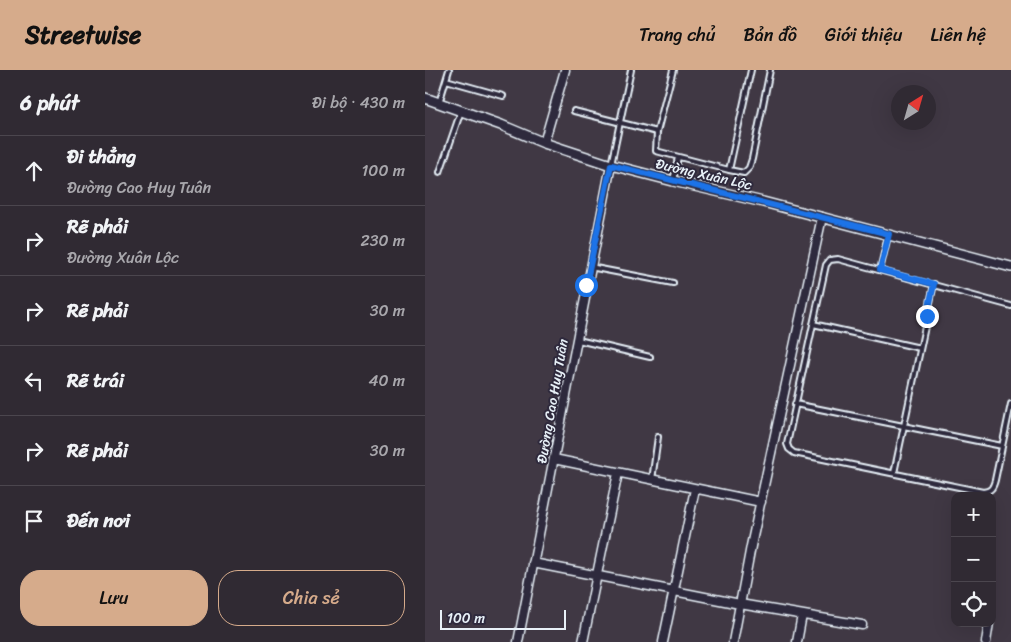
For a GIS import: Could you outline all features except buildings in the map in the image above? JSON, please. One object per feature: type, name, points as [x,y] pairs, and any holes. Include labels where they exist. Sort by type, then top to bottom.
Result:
[{"type":"street","points":[[544,143],[565,70]]},
{"type":"street","name":"Đường Xuân Lộc","points":[[425,98],[544,143],[611,165],[889,234],[1011,268]]},
{"type":"street","name":"Đường Cao Huy Tuân","points":[[518,642],[554,460],[575,340],[611,165]]},
{"type":"street","points":[[733,642],[739,604],[822,217]]},
{"type":"street","points":[[554,460],[761,502]]},
{"type":"street","points":[[583,642],[618,473]]},
{"type":"street","points":[[663,642],[695,489]]},
{"type":"street","points":[[533,563],[739,604],[862,626]]},
{"type":"street","points":[[797,642],[801,615]]},
{"type":"street","points":[[986,642],[988,627]]},
{"type":"lane","points":[[439,103],[449,70]]},
{"type":"lane","points":[[611,165],[631,70]]},
{"type":"lane","points":[[673,70],[657,132],[656,151],[744,173],[749,168],[770,70]]},
{"type":"lane","points":[[729,170],[751,70]]},
{"type":"lane","points":[[446,80],[503,96]]},
{"type":"lane","points":[[440,172],[461,111]]},
{"type":"lane","points":[[574,111],[657,132]]},
{"type":"lane","points":[[673,181],[677,157]]},
{"type":"lane","points":[[880,270],[889,234]]},
{"type":"lane","points":[[1011,306],[838,259],[830,260],[826,265],[787,444],[791,451],[983,492],[988,491],[994,484],[1011,404]]},
{"type":"lane","points":[[590,267],[673,283]]},
{"type":"lane","points":[[894,473],[934,284]]},
{"type":"lane","points":[[813,324],[920,348]]},
{"type":"lane","points":[[575,340],[650,357]]},
{"type":"lane","points":[[795,404],[1002,446]]},
{"type":"lane","points":[[652,480],[658,438]]},
{"type":"route","points":[[586,285],[611,165],[889,234],[880,270],[934,284],[927,316]]}]
